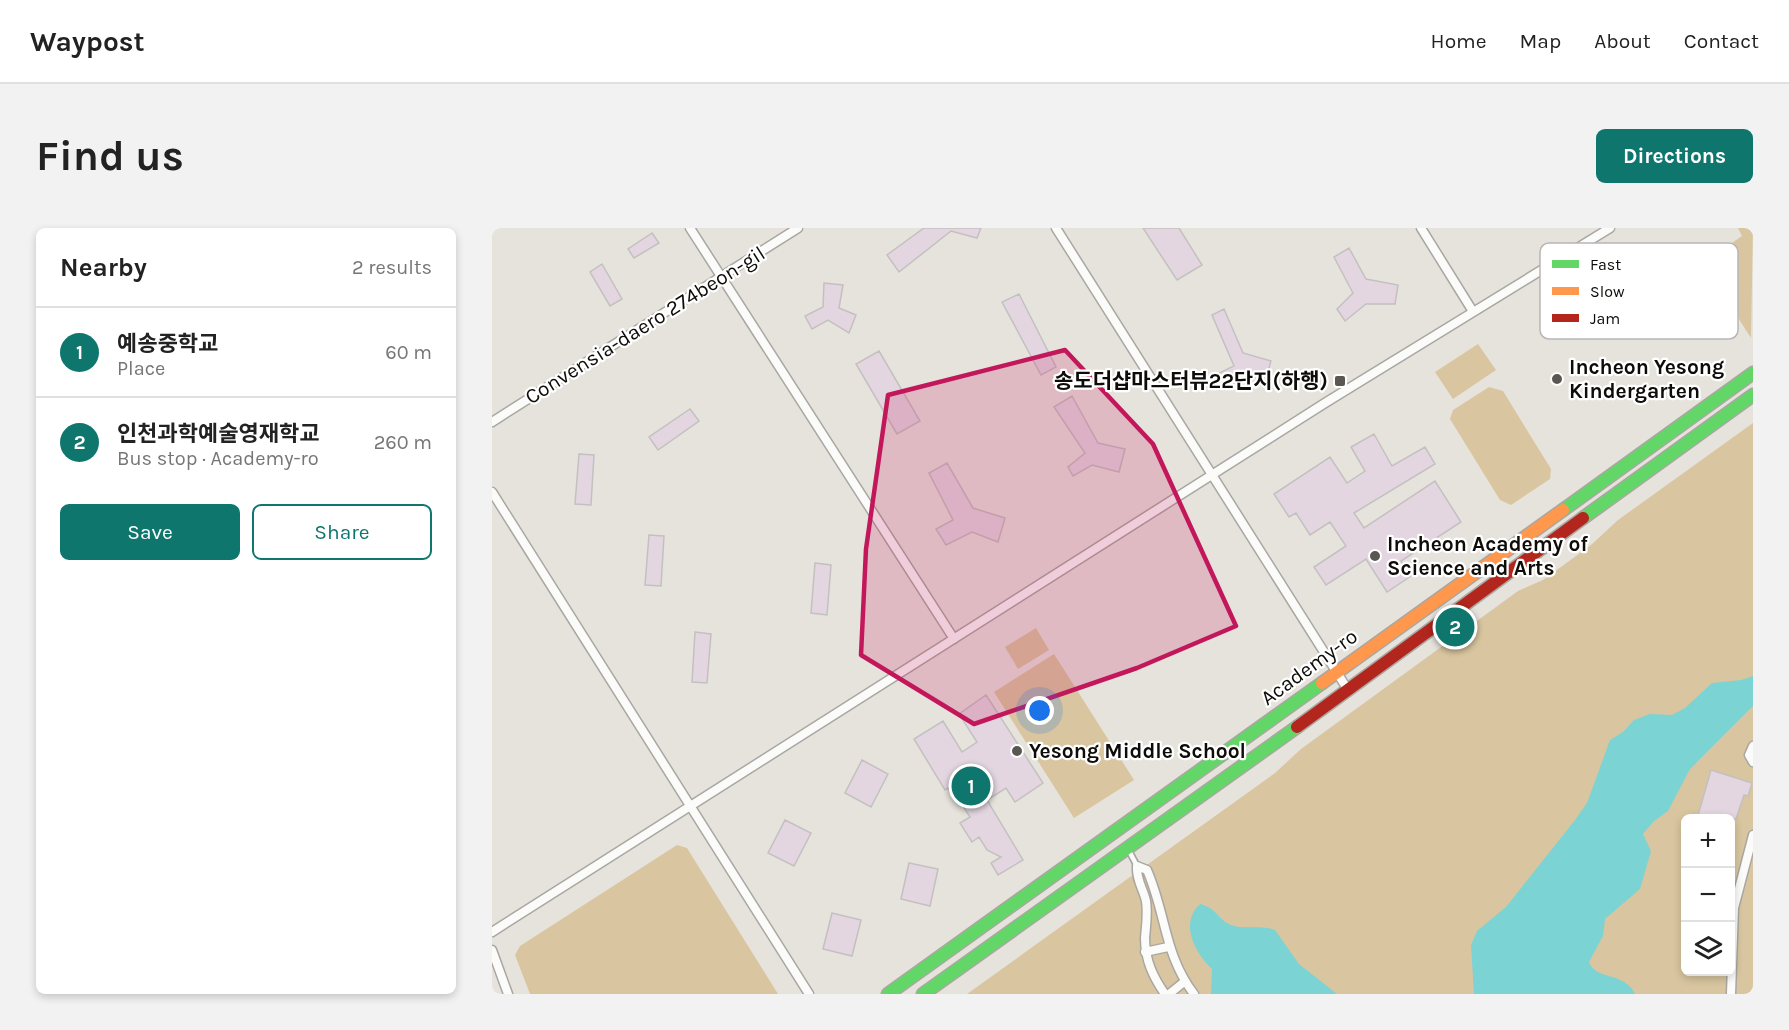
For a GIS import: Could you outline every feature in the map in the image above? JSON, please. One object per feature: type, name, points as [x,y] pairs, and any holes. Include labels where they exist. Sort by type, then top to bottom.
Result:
[{"type":"main road","name":"Academy-ro","points":[[888,994],[1753,373]]},
{"type":"main road","name":"Academy-ro","points":[[923,994],[1348,690],[1753,394]]},
{"type":"street","points":[[690,228],[954,639]]},
{"type":"street","name":"Convensia-daero 274beon-gil","points":[[492,422],[798,228]]},
{"type":"street","points":[[1056,228],[1348,690]]},
{"type":"street","points":[[1421,228],[1472,310]]},
{"type":"street","points":[[1585,243],[1610,228]]},
{"type":"street","points":[[492,932],[693,807],[1211,474],[1540,270]]},
{"type":"street","points":[[492,492],[809,994]]},
{"type":"street","points":[[1753,746],[1749,755],[1753,762]]},
{"type":"street","points":[[1731,994],[1734,908],[1753,835]]},
{"type":"street","points":[[1184,982],[1167,994],[1152,972],[1145,952],[1148,912],[1146,899],[1136,876],[1137,866],[1147,870],[1155,888],[1168,947],[1184,982],[1194,994]]},
{"type":"street","points":[[1145,952],[1168,947]]},
{"type":"street","points":[[492,950],[508,994]]},
{"type":"lane","points":[[1128,849],[1137,866]]},
{"type":"highlighted area","points":[[1065,350],[1153,444],[1236,626],[1137,668],[974,724],[861,655],[866,549],[888,395]]},
{"type":"shaded area","points":[[1738,228],[1753,228],[1751,338],[1738,318],[1738,243],[1732,243],[1742,236]]},
{"type":"shaded area","points":[[1478,344],[1496,370],[1453,399],[1435,372]]},
{"type":"shaded area","points":[[1489,387],[1503,391],[1551,469],[1550,479],[1511,505],[1500,500],[1450,419],[1453,410]]},
{"type":"shaded area","points":[[1753,423],[1753,994],[967,994],[1275,773],[1301,749],[1518,591],[1543,580],[1591,545],[1618,520]]},
{"type":"shaded area","points":[[1036,628],[1049,650],[1018,669],[1005,647]]},
{"type":"shaded area","points":[[1054,654],[1134,780],[1074,818],[994,692]]},
{"type":"shaded area","points":[[677,845],[687,848],[778,994],[530,994],[515,955],[520,946]]},
{"type":"water","points":[[1753,676],[1753,706],[1690,769],[1668,811],[1653,822],[1643,834],[1651,851],[1640,889],[1605,919],[1603,936],[1589,962],[1598,972],[1624,982],[1635,994],[1474,994],[1471,945],[1477,931],[1506,907],[1587,803],[1610,740],[1623,732],[1634,720],[1650,714],[1672,715],[1685,708],[1712,683],[1741,680]]},
{"type":"water","points":[[1200,904],[1232,925],[1275,930],[1299,964],[1337,994],[1211,994],[1212,969],[1195,946],[1190,929],[1194,912]]},
{"type":"building","points":[[924,228],[981,228],[977,238],[951,231],[899,272],[887,255]]},
{"type":"building","points":[[1143,228],[1179,228],[1202,265],[1177,280]]},
{"type":"building","points":[[652,233],[659,243],[634,258],[628,249]]},
{"type":"building","points":[[1349,248],[1366,279],[1398,285],[1395,304],[1366,304],[1345,321],[1337,309],[1353,293],[1334,257]]},
{"type":"building","points":[[602,264],[622,299],[610,306],[590,272]]},
{"type":"building","points":[[824,283],[843,285],[839,308],[856,315],[849,333],[828,320],[812,329],[805,316],[823,307]]},
{"type":"building","points":[[1019,294],[1056,367],[1041,375],[1002,302]]},
{"type":"building","points":[[1224,309],[1243,353],[1271,361],[1264,386],[1241,380],[1219,390],[1213,376],[1234,366],[1212,315]]},
{"type":"building","points":[[879,351],[920,421],[897,434],[856,364]]},
{"type":"building","points":[[1072,396],[1098,443],[1125,449],[1119,472],[1092,465],[1073,476],[1068,467],[1085,453],[1054,407]]},
{"type":"building","points":[[690,409],[699,421],[658,450],[649,437]]},
{"type":"building","points":[[1374,434],[1392,466],[1425,447],[1435,464],[1354,513],[1364,528],[1435,481],[1461,522],[1401,561],[1411,576],[1387,592],[1366,559],[1326,585],[1314,567],[1346,546],[1330,522],[1310,535],[1296,513],[1289,517],[1274,494],[1330,457],[1347,483],[1365,471],[1351,447]]},
{"type":"building","points":[[579,454],[594,455],[591,505],[575,504]]},
{"type":"building","points":[[947,463],[973,508],[1005,518],[998,542],[972,532],[946,545],[936,529],[953,520],[929,473]]},
{"type":"building","points":[[649,535],[664,536],[661,586],[645,585]]},
{"type":"building","points":[[815,563],[831,565],[827,615],[811,613]]},
{"type":"building","points":[[695,632],[711,634],[707,683],[692,682]]},
{"type":"building","points":[[986,695],[1043,783],[1015,802],[1006,788],[987,800],[1023,860],[998,875],[991,863],[1001,857],[987,850],[979,837],[972,842],[960,823],[970,817],[958,798],[955,800],[948,788],[945,790],[914,739],[943,721],[962,752],[977,742],[959,714]]},
{"type":"building","points":[[862,760],[888,774],[871,807],[845,793]]},
{"type":"building","points":[[1711,770],[1752,783],[1748,796],[1744,795],[1736,819],[1735,814],[1698,814]]},
{"type":"building","points":[[785,820],[811,833],[794,866],[768,853]]},
{"type":"building","points":[[909,863],[938,869],[930,906],[901,899]]},
{"type":"building","points":[[832,913],[861,920],[852,956],[823,949]]},
{"type":"traffic: fast","points":[[1563,510],[1753,373]]},
{"type":"traffic: fast","points":[[1583,518],[1753,395]]},
{"type":"traffic: fast","points":[[888,994],[1322,683]]},
{"type":"traffic: fast","points":[[923,994],[1297,727]]},
{"type":"traffic: slow","points":[[1322,683],[1563,510]]},
{"type":"traffic: jam","points":[[1297,727],[1583,518]]},
{"type":"place","name":"Incheon Yesong Kindergarten","points":[[1557,379]]},
{"type":"place","name":"송도더샵마스터뷰22단지(하행)","points":[[1340,381]]},
{"type":"place","name":"Incheon Academy of Science and Arts","points":[[1375,556]]},
{"type":"place","name":"인천과학예술영재학교","points":[[1455,627]]},
{"type":"place","name":"Yesong Middle School","points":[[1017,751]]},
{"type":"place","name":"예송중학교","points":[[971,786]]}]
